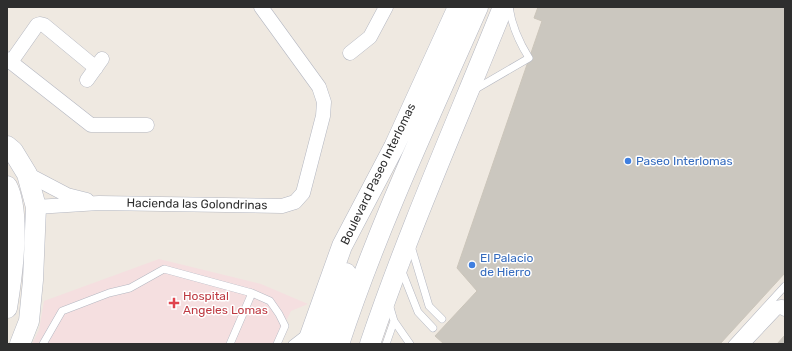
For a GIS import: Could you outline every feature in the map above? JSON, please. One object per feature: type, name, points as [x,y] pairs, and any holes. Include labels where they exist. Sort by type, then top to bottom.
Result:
[{"type":"main road","name":"Boulevard Paseo Interlomas","points":[[310,336],[342,246],[394,147],[458,7]]},
{"type":"main road","name":"Boulevard Paseo Interlomas","points":[[339,344],[353,302],[411,160],[478,7]]},
{"type":"main road","points":[[357,344],[369,306],[403,236],[438,148],[453,128],[469,93],[503,7]]},
{"type":"main road","points":[[7,146],[13,151],[27,174],[36,207],[33,280],[29,321],[20,344]]},
{"type":"main road","points":[[370,344],[398,264],[403,236],[404,203],[411,160]]},
{"type":"main road","points":[[7,186],[10,192],[14,212],[12,279],[7,308]]},
{"type":"main road","points":[[324,344],[369,196]]},
{"type":"street","name":"Hacienda las Golondrinas","points":[[36,207],[99,203],[282,206],[295,202],[303,193],[323,116],[324,102],[319,87],[262,7]]},
{"type":"street","points":[[350,53],[370,37],[386,7]]},
{"type":"street","points":[[87,80],[99,63],[44,25],[40,24],[37,25],[9,61],[91,125],[147,125]]},
{"type":"street","name":"Hacienda las Golondrinas","points":[[27,174],[67,195],[99,203]]},
{"type":"street","points":[[742,344],[776,308],[782,307],[785,309]]},
{"type":"lane","points":[[469,93],[530,58],[516,36],[511,22],[509,7]]},
{"type":"lane","points":[[403,236],[429,306],[442,319]]},
{"type":"lane","points":[[398,264],[418,312],[433,328]]},
{"type":"lane","points":[[43,344],[62,311],[109,293],[130,288],[164,269],[252,293],[270,301],[285,326],[277,344]]},
{"type":"lane","points":[[732,344],[785,286]]},
{"type":"lane","points":[[230,344],[252,293]]},
{"type":"lane","points":[[386,296],[394,321],[406,342]]},
{"type":"lane","points":[[386,344],[394,321]]},
{"type":"lane","points":[[292,344],[310,336]]},
{"type":"shaded area","name":"Hospital Angeles Lomas","points":[[159,259],[261,284],[308,304],[291,311],[275,344],[32,344],[39,330],[44,301]]},
{"type":"building","name":"Paseo Interlomas","points":[[538,7],[785,7],[785,273],[720,344],[444,344],[435,336],[477,291],[457,268],[542,21],[534,18]]},
{"type":"building","points":[[785,335],[785,344],[777,344]]},
{"type":"place","name":"Paseo Interlomas","points":[[628,161]]},
{"type":"place","name":"El Palacio de Hierro","points":[[472,265]]},
{"type":"place","name":"Hospital Angeles Lomas","points":[[174,303]]}]
